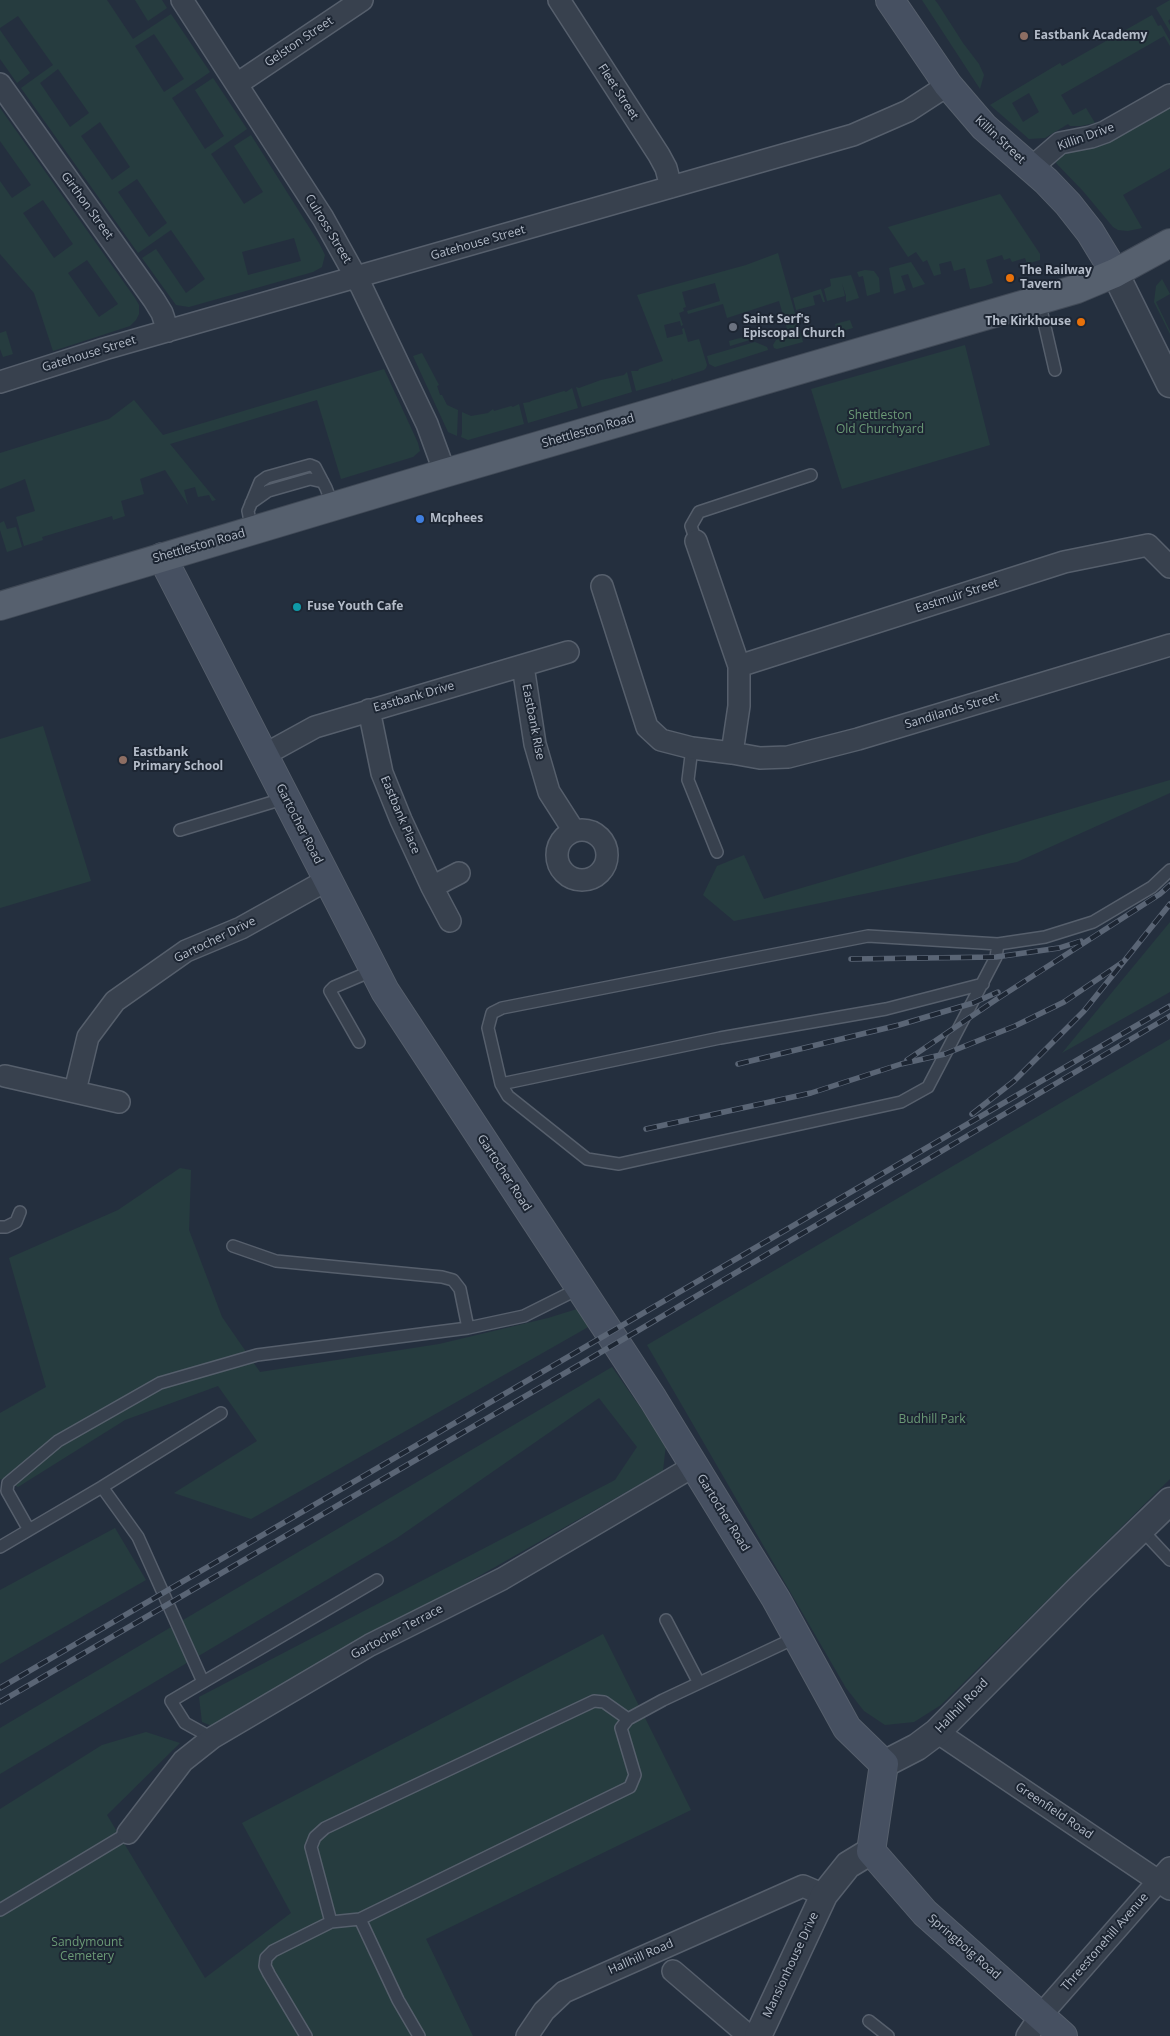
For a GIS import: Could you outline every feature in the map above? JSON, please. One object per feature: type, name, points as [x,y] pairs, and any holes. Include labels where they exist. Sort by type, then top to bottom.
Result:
[{"type":"main road","name":"Killin Street","points":[[890,0],[948,85],[984,127],[1056,192],[1079,218],[1116,273]]},
{"type":"main road","name":"Shettleston Road","points":[[0,606],[445,473],[1077,289],[1116,273],[1170,243]]},
{"type":"main road","name":"Gartocher Road","points":[[162,557],[385,991],[580,1288],[694,1466],[776,1599],[848,1728],[884,1764]]},
{"type":"main road","points":[[871,1851],[884,1764]]},
{"type":"main road","name":"Springboig Road","points":[[871,1851],[925,1913],[1034,2026],[1064,2036]]},
{"type":"street","name":"Culross Street","points":[[182,0],[323,218],[402,369],[433,440],[445,473]]},
{"type":"street","name":"Gelston Street","points":[[236,84],[362,0]]},
{"type":"street","name":"Fleet Street","points":[[559,0],[659,155],[666,168],[671,187]]},
{"type":"street","name":"Girthon Street","points":[[0,84],[154,300],[162,313],[168,331]]},
{"type":"street","name":"Gatehouse Street","points":[[0,382],[168,331],[853,135],[908,111],[948,85]]},
{"type":"street","name":"Killin Drive","points":[[1031,168],[1060,143],[1091,137],[1105,132],[1170,95]]},
{"type":"street","points":[[1116,273],[1170,384]]},
{"type":"street","points":[[696,541],[739,666],[739,706],[732,753]]},
{"type":"street","name":"Eastmuir Street","points":[[739,666],[1064,562],[1148,545],[1170,567]]},
{"type":"street","name":"Sandilands Street","points":[[602,586],[647,727],[661,740],[692,748],[760,758],[788,757],[840,744],[1170,645]]},
{"type":"street","name":"Eastbank Drive","points":[[264,755],[315,727],[568,652]]},
{"type":"street","name":"Eastbank Rise","points":[[523,666],[535,744],[549,792],[574,830]]},
{"type":"street","name":"Eastbank Place","points":[[369,710],[382,773],[432,888],[450,921]]},
{"type":"street","points":[[432,888],[459,873]]},
{"type":"street","name":"Gartocher Drive","points":[[75,1091],[88,1037],[115,1001],[186,951],[241,928],[327,880]]},
{"type":"street","points":[[5,1076],[119,1102]]},
{"type":"street","name":"Gartocher Terrace","points":[[128,1832],[183,1761],[212,1738],[370,1645],[502,1578],[694,1466]]},
{"type":"street","name":"Hallhill Road","points":[[884,1764],[917,1747],[938,1732],[1080,1588],[1170,1501]]},
{"type":"street","name":"Greenfield Road","points":[[938,1732],[1166,1879]]},
{"type":"street","points":[[824,1895],[848,1865],[871,1851]]},
{"type":"street","name":"Threestonehill Avenue","points":[[1034,2026],[1166,1879]]},
{"type":"street","name":"Hallhill Road","points":[[527,2036],[544,2011],[564,1992],[803,1886],[824,1895]]},
{"type":"street","name":"Mansionhouse Drive","points":[[758,2036],[824,1895]]},
{"type":"street","points":[[673,1970],[749,2036]]},
{"type":"lane","points":[[1038,301],[1055,370]]},
{"type":"lane","points":[[252,530],[247,514],[250,504],[260,482],[276,475],[312,465],[323,482],[333,506]]},
{"type":"lane","points":[[696,541],[691,526],[699,512],[811,476]]},
{"type":"lane","points":[[692,748],[688,780],[717,852]]},
{"type":"lane","points":[[180,830],[286,798]]},
{"type":"lane","points":[[998,944],[996,957],[983,984],[928,1087],[901,1102],[620,1164],[587,1159],[508,1096],[501,1084],[488,1028],[492,1013],[502,1008],[868,936],[998,944],[1045,938],[1093,922],[1152,887],[1170,870]]},
{"type":"lane","points":[[359,1042],[330,991],[334,987],[374,970]]},
{"type":"lane","points":[[501,1084],[720,1038],[886,1010],[983,984]]},
{"type":"lane","points":[[0,1227],[6,1227],[16,1222],[20,1212]]},
{"type":"lane","points":[[233,1246],[276,1261],[442,1277],[453,1280],[460,1289],[468,1328]]},
{"type":"lane","points":[[29,1530],[7,1491],[8,1483],[58,1441],[160,1383],[257,1354],[468,1328],[524,1316],[580,1288]]},
{"type":"lane","points":[[0,1547],[102,1487],[221,1413]]},
{"type":"lane","points":[[102,1487],[138,1537],[203,1682]]},
{"type":"lane","points":[[1142,1529],[1170,1560]]},
{"type":"lane","points":[[212,1738],[185,1723],[171,1701],[377,1580]]},
{"type":"lane","points":[[666,1620],[699,1683]]},
{"type":"lane","points":[[306,2036],[265,1966],[266,1958],[273,1951],[331,1922],[360,1919],[630,1787],[635,1775],[621,1728],[628,1719],[797,1637]]},
{"type":"lane","points":[[331,1922],[311,1847],[315,1837],[325,1828],[594,1701],[604,1702],[628,1719]]},
{"type":"lane","points":[[0,1910],[128,1832]]},
{"type":"lane","points":[[360,1919],[398,2000],[419,2036]]},
{"type":"lane","points":[[869,2021],[888,2036]]},
{"type":"green space","points":[[0,0],[107,0],[133,39],[171,14],[210,72],[172,98],[205,149],[224,136],[195,90],[213,78],[247,129],[211,154],[244,204],[263,192],[234,146],[251,135],[319,243],[325,255],[322,267],[313,272],[189,307],[176,305],[142,258],[156,249],[186,293],[205,279],[171,230],[138,253],[21,88],[53,65],[18,16],[0,28]],"holes":[[[154,34],[184,79],[164,92],[135,46]],[[58,69],[89,113],[70,127],[40,83]],[[100,122],[130,167],[112,180],[81,136]],[[137,179],[167,223],[149,237],[118,192]],[[294,238],[301,261],[248,275],[242,252]]]},
{"type":"green space","points":[[135,0],[162,0],[167,8],[148,21]]},
{"type":"green space","points":[[922,0],[935,0],[979,64],[984,75],[980,89]]},
{"type":"green space","points":[[1170,0],[1170,19],[1168,21],[1170,32],[1156,8]]},
{"type":"green space","points":[[1152,15],[1158,26],[1161,25],[1170,41],[1170,46],[1164,36],[1061,95],[1073,115],[1086,108],[1095,123],[1081,126],[1070,126],[1068,124],[1045,138],[1029,139],[990,105],[1060,63],[1062,66]],"holes":[[[1029,93],[1039,112],[1023,122],[1012,103]]]},
{"type":"green space","points":[[0,30],[30,73],[17,83],[0,59]]},
{"type":"green space","points":[[1170,104],[1170,168],[1123,195],[1142,228],[1128,231],[1118,230],[1113,227],[1083,191],[1056,163],[1057,159],[1062,154]]},
{"type":"green space","points":[[0,108],[135,298],[139,305],[139,314],[130,326],[53,351],[34,293],[0,254],[0,181],[12,198],[31,185],[0,141]],"holes":[[[43,200],[73,244],[54,258],[23,213]],[[87,260],[118,304],[99,317],[68,273]]]},
{"type":"green space","points":[[1000,194],[1040,254],[1040,260],[1027,264],[1025,258],[1012,262],[1010,258],[1004,260],[1002,255],[986,260],[993,283],[985,286],[970,289],[965,268],[954,271],[951,261],[939,264],[941,274],[934,276],[927,260],[923,262],[916,252],[908,257],[888,227]]},
{"type":"green space","points":[[778,253],[803,342],[777,349],[774,348],[773,345],[776,340],[789,336],[779,301],[727,318],[723,304],[688,314],[687,311],[720,301],[715,283],[682,292],[686,307],[683,308],[684,311],[679,313],[683,325],[681,326],[680,321],[664,325],[667,338],[683,334],[682,329],[684,328],[688,342],[699,339],[707,365],[706,368],[636,391],[631,371],[638,371],[663,361],[637,295],[746,265]]},
{"type":"green space","points":[[911,262],[925,284],[913,288],[908,274],[901,276],[906,290],[894,294],[889,268]]},
{"type":"green space","points":[[865,270],[874,271],[879,278],[880,292],[867,296],[863,276],[859,277],[857,272]]},
{"type":"green space","points":[[851,275],[859,298],[846,302],[846,296],[842,283],[845,296],[827,301],[824,289],[831,286],[830,279]]},
{"type":"green space","points":[[1162,279],[1170,294],[1156,302],[1170,334],[1154,302],[1156,286]]},
{"type":"green space","points":[[821,289],[825,302],[823,302],[820,294],[813,296],[815,305],[796,310],[793,298]]},
{"type":"green space","points":[[850,320],[853,328],[813,339],[809,337],[807,332],[819,329],[820,333],[836,328],[835,324]]},
{"type":"green space","points":[[6,331],[13,354],[3,357],[0,349],[0,333]]},
{"type":"green space","points":[[762,332],[763,336],[730,346],[729,341]]},
{"type":"green space","points":[[755,342],[767,347],[768,350],[715,367],[709,364],[707,356]]},
{"type":"green space","name":"Shettleston Old Churchyard","points":[[965,345],[990,445],[842,489],[811,389]]},
{"type":"green space","points":[[422,353],[439,385],[437,386],[440,395],[442,395],[447,405],[458,410],[457,436],[448,432],[413,356]]},
{"type":"green space","points":[[384,369],[418,443],[420,451],[413,457],[341,479],[317,400],[170,444],[216,500],[212,501],[209,495],[198,497],[195,487],[184,490],[188,505],[165,470],[140,479],[144,494],[121,501],[125,516],[113,520],[112,516],[42,537],[43,540],[24,546],[16,517],[35,511],[25,479],[0,489],[0,453],[109,419],[134,400],[163,435]]},
{"type":"green space","points":[[627,372],[632,392],[582,407],[576,387],[579,388],[601,380],[624,375]]},
{"type":"green space","points":[[572,388],[578,408],[528,423],[523,403],[566,392]]},
{"type":"green space","points":[[519,404],[524,424],[468,440],[461,437],[462,412],[471,416]]},
{"type":"green space","points":[[4,521],[7,529],[16,527],[22,547],[7,552],[0,530],[0,523]]},
{"type":"green space","points":[[43,726],[91,881],[0,908],[0,739]]},
{"type":"green space","points":[[1170,780],[1170,793],[1017,862],[734,921],[703,895],[717,866],[744,855],[764,899]]},
{"type":"green space","points":[[1170,922],[1170,992],[1062,1053]]},
{"type":"green space","name":"Budhill Park","points":[[1170,1039],[1170,1479],[941,1705],[914,1722],[885,1725],[864,1711],[846,1688],[647,1345]]},
{"type":"green space","points":[[180,1168],[191,1170],[189,1230],[222,1317],[260,1372],[439,1344],[548,1318],[577,1309],[590,1326],[251,1519],[174,1493],[257,1441],[218,1386],[125,1420],[18,1487],[0,1479],[0,1413],[46,1387],[9,1258],[118,1210]]},
{"type":"green space","points":[[612,1367],[666,1444],[663,1471],[215,1727],[202,1722],[199,1697],[615,1480],[637,1447],[599,1398],[397,1538],[0,1774],[0,1728]]},
{"type":"green space","points":[[115,1528],[146,1580],[0,1664],[0,1590]]},
{"type":"green space","name":"Sandymount Cemetery","points":[[603,1634],[691,1810],[426,1939],[473,2036],[0,2036],[0,1809],[102,1745],[146,1732],[180,1743],[107,1815],[205,1978],[291,1913],[242,1823]]},
{"type":"railway","points":[[907,1060],[997,999],[1160,894],[1170,885]]},
{"type":"railway","points":[[972,1114],[1014,1081],[1084,1011],[1170,904]]},
{"type":"railway","points":[[851,959],[996,957],[1059,948],[1081,941]]},
{"type":"railway","points":[[646,1129],[811,1093],[901,1064],[945,1054],[1015,1026],[1064,1002],[1123,962]]},
{"type":"railway","points":[[738,1064],[899,1025],[973,1003],[998,992]]},
{"type":"railway","points":[[0,1688],[1170,1006]]},
{"type":"railway","points":[[0,1702],[639,1330],[1170,1016]]},
{"type":"place","name":"Eastbank Academy","points":[[1024,36]]},
{"type":"place","name":"The Railway Tavern","points":[[1010,278]]},
{"type":"place","name":"The Kirkhouse","points":[[1081,322]]},
{"type":"place","name":"Saint Serf's Episcopal Church","points":[[733,327]]},
{"type":"place","name":"Mcphees","points":[[420,519]]},
{"type":"place","name":"Fuse Youth Cafe","points":[[297,607]]},
{"type":"place","name":"Eastbank Primary School","points":[[123,760]]}]
